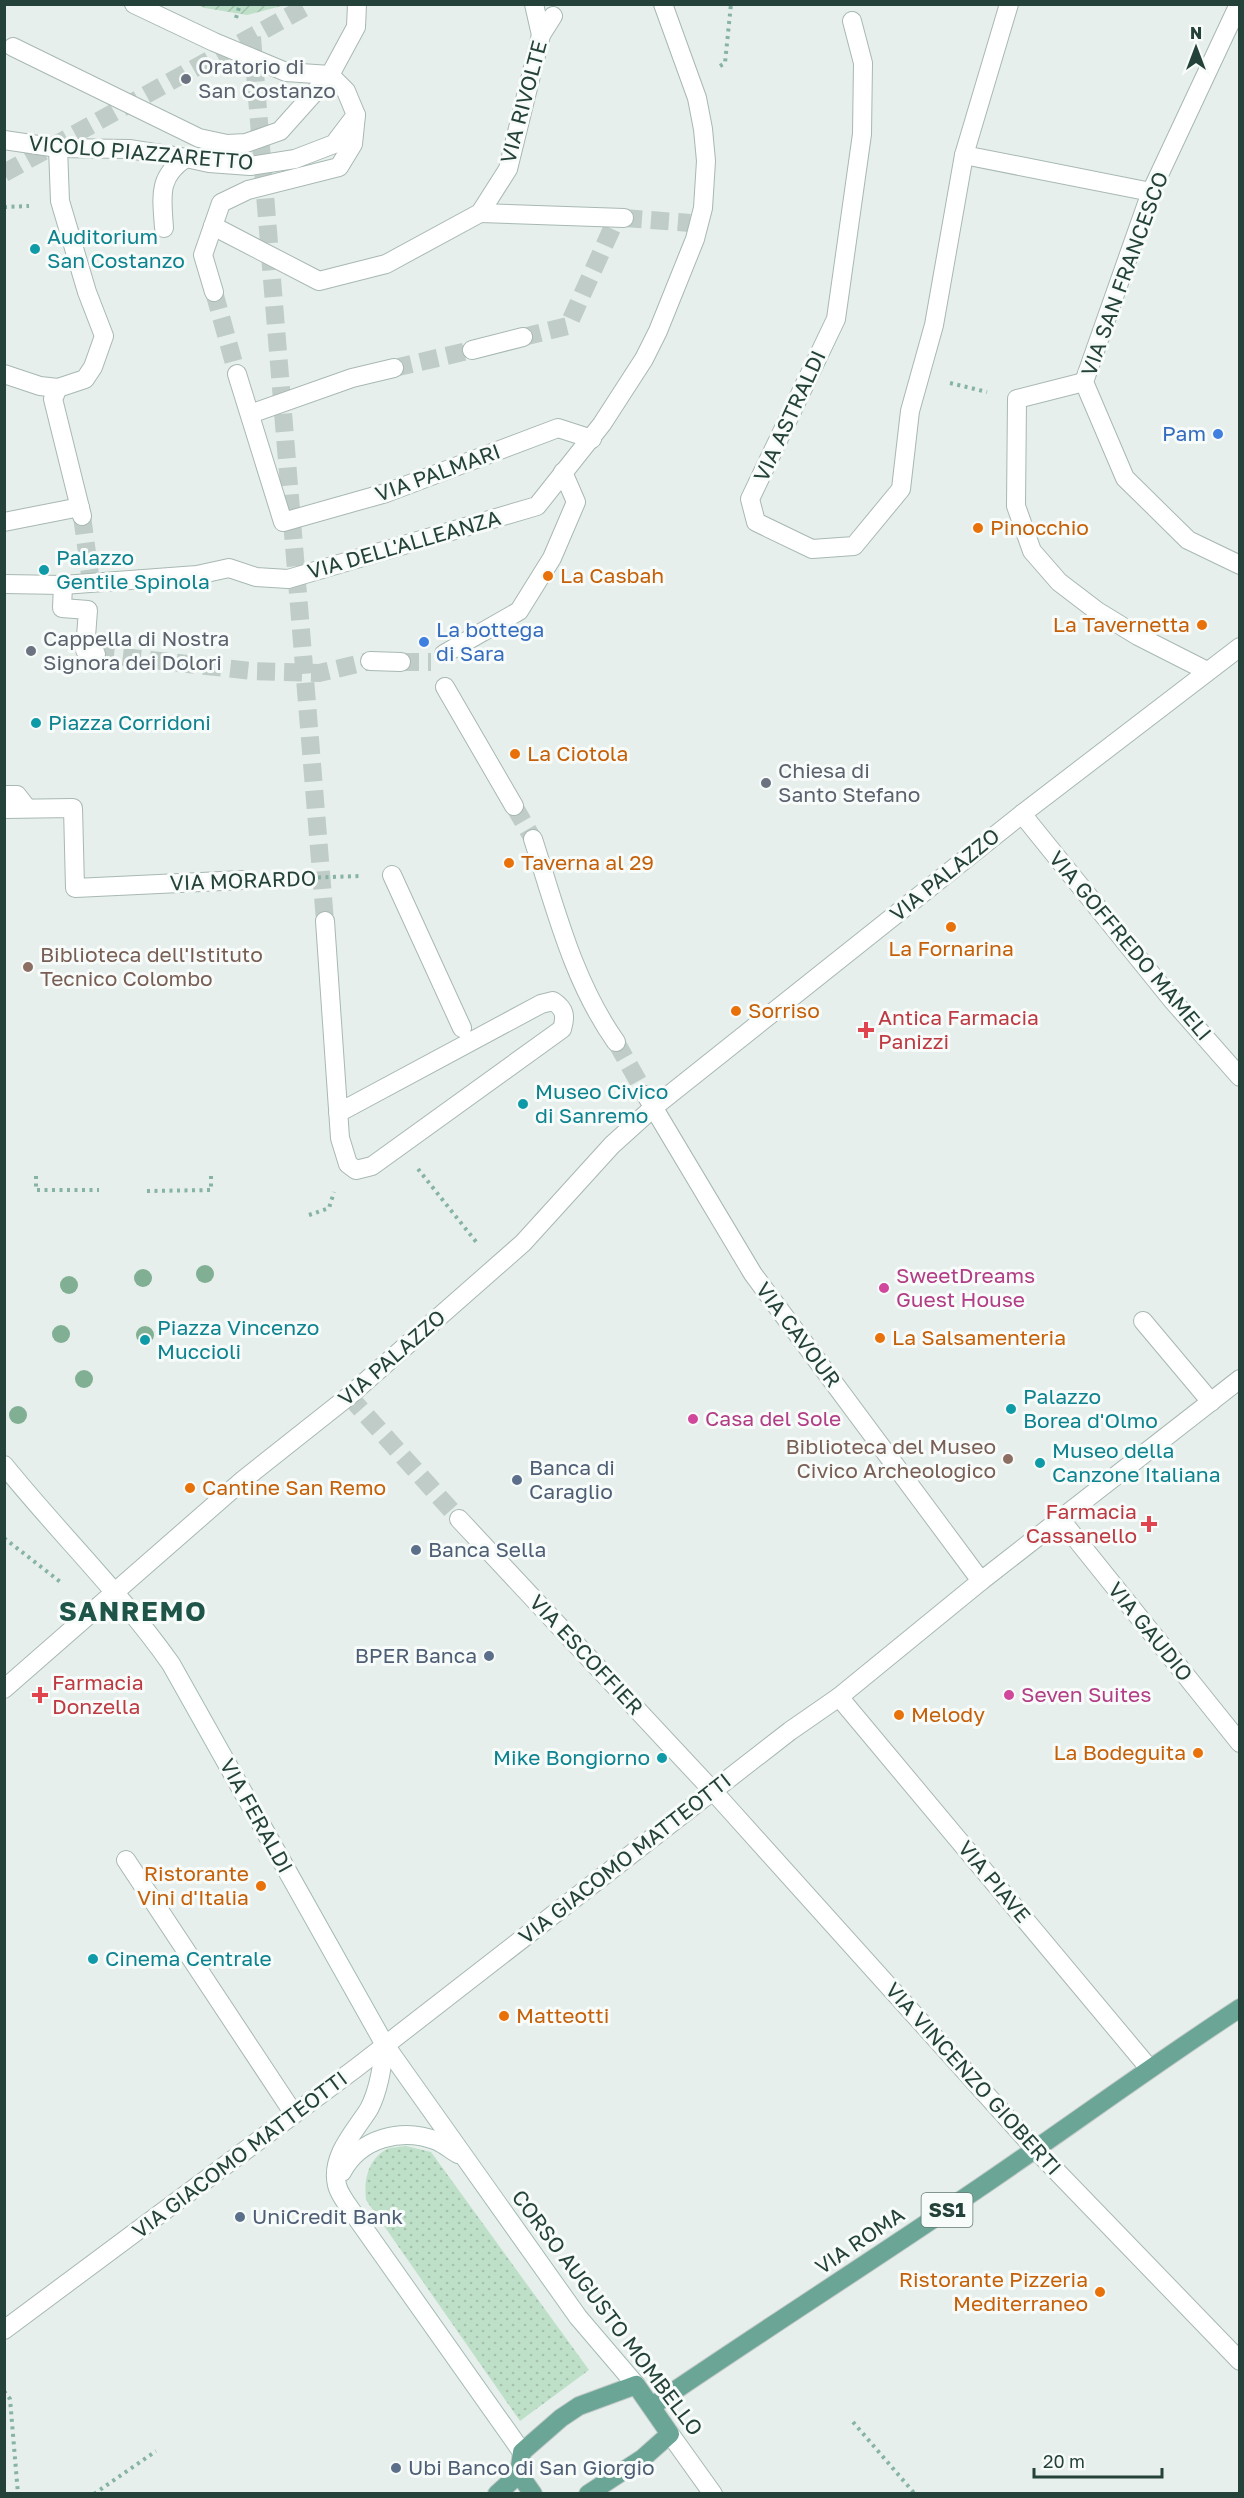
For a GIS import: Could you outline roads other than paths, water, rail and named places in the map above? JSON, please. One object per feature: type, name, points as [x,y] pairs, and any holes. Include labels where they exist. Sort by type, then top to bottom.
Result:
[{"type":"main road","name":"VIA ROMA","points":[[652,2406],[1036,2150],[1149,2068],[1239,2008]]},
{"type":"main road","name":"CORSO AUGUSTO MOMBELLO","points":[[636,2385],[670,2434]]},
{"type":"main road","points":[[497,2493],[519,2474],[522,2452],[561,2418],[579,2406],[636,2385]]},
{"type":"main road","points":[[588,2493],[636,2463],[670,2434]]},
{"type":"main road","points":[[519,2474],[533,2493]]},
{"type":"street","points":[[134,4],[214,42],[286,72],[330,75],[346,91],[356,116],[353,144],[339,167],[248,189],[221,203],[202,255],[214,292]]},
{"type":"street","points":[[13,47],[200,138],[227,144],[246,143],[280,131],[330,75],[356,27],[357,4]]},
{"type":"street","points":[[534,4],[541,35]]},
{"type":"street","name":"VIA DELL'ALLEANZA","points":[[63,585],[94,580],[197,575],[229,568],[256,577],[288,579],[537,506],[592,439],[644,360],[695,239],[694,223],[702,208],[706,161],[703,129],[692,85],[663,4]]},
{"type":"street","name":"VIA ASTRALDI","points":[[852,21],[863,63],[862,134],[836,319],[750,499],[756,522],[812,549],[854,546],[901,489],[910,411],[934,325],[964,155],[1009,4]]},
{"type":"street","name":"VIA SAN FRANCESCO","points":[[1239,4],[1151,192],[1084,382],[1125,478],[1188,540],[1239,565]]},
{"type":"street","name":"VIA RIVOLTE","points":[[213,226],[319,281],[386,264],[480,213],[508,169],[541,35],[553,16]]},
{"type":"street","name":"VICOLO PIAZZARETTO","points":[[4,140],[57,148],[129,149],[209,163],[250,166],[295,159],[334,144],[356,116]]},
{"type":"street","points":[[4,374],[40,386],[58,388],[85,379],[93,367],[105,336],[87,292],[60,201],[57,148]]},
{"type":"street","points":[[964,155],[1151,192]]},
{"type":"street","points":[[164,228],[161,190],[171,168],[186,158]]},
{"type":"street","points":[[480,213],[618,220]]},
{"type":"street","points":[[472,350],[523,337]]},
{"type":"street","points":[[237,374],[250,414],[352,378],[394,368]]},
{"type":"street","points":[[1084,382],[1017,399],[1016,506],[1032,551],[1059,582],[1097,611],[1138,636],[1207,670]]},
{"type":"street","points":[[4,522],[81,511],[53,399],[58,388]]},
{"type":"street","name":"VIA PALMARI","points":[[250,414],[283,522],[386,494],[558,428],[592,439]]},
{"type":"street","points":[[444,654],[519,610],[552,558],[576,502],[563,472]]},
{"type":"street","points":[[4,585],[63,585],[62,608],[88,610],[85,650],[96,654]]},
{"type":"street","name":"VIA PALAZZO","points":[[4,1689],[243,1480],[349,1396],[523,1243],[650,1101],[1239,647]]},
{"type":"street","points":[[370,661],[401,662]]},
{"type":"street","points":[[445,687],[514,806]]},
{"type":"street","points":[[4,795],[17,795],[27,808]]},
{"type":"street","name":"VIA MORARDO","points":[[4,809],[73,808],[75,888],[243,880]]},
{"type":"street","name":"VIA GOFFREDO MAMELI","points":[[1022,814],[1173,1001],[1239,1077]]},
{"type":"street","points":[[534,839],[577,976],[598,1017],[616,1042]]},
{"type":"street","points":[[392,875],[462,1028]]},
{"type":"street","points":[[325,921],[338,1113],[340,1138],[348,1164],[356,1170],[372,1166],[562,1029],[565,1017],[562,1007],[553,1001],[541,1004],[338,1113]]},
{"type":"street","name":"VIA CAVOUR","points":[[650,1101],[753,1274],[981,1581]]},
{"type":"street","points":[[1143,1321],[1211,1402]]},
{"type":"street","name":"VIA GIACOMO MATTEOTTI","points":[[4,2330],[294,2114],[790,1731],[839,1697],[981,1581],[1239,1379]]},
{"type":"street","name":"VIA FERALDI","points":[[4,1465],[146,1628],[171,1664],[385,2045]]},
{"type":"street","name":"VIA ESCOFFIER","points":[[459,1519],[713,1791]]},
{"type":"street","name":"VIA GAUDIO","points":[[1061,1520],[1239,1743]]},
{"type":"street","name":"VIA PIAVE","points":[[839,1697],[1149,2068]]},
{"type":"street","name":"VIA VINCENZO GIOBERTI","points":[[713,1791],[1036,2150],[1239,2361]]},
{"type":"street","points":[[126,1860],[294,2114]]},
{"type":"street","points":[[385,2045],[381,2075],[369,2108],[354,2128],[338,2162],[337,2185],[356,2217],[522,2452]]},
{"type":"street","name":"CORSO AUGUSTO MOMBELLO","points":[[385,2045],[578,2317],[636,2385]]},
{"type":"street","name":"CORSO AUGUSTO MOMBELLO","points":[[337,2185],[352,2156],[376,2140],[403,2135],[436,2141],[466,2159]]},
{"type":"street","name":"CORSO AUGUSTO MOMBELLO","points":[[670,2434],[713,2493]]},
{"type":"tunnel","points":[[4,173],[311,4]]},
{"type":"tunnel","points":[[252,37],[325,921]]},
{"type":"tunnel","points":[[624,218],[690,223]]},
{"type":"tunnel","points":[[523,337],[568,326],[614,224]]},
{"type":"tunnel","points":[[214,292],[237,374]]},
{"type":"tunnel","points":[[394,368],[472,350]]},
{"type":"tunnel","points":[[82,516],[90,575]]},
{"type":"tunnel","points":[[96,654],[252,671],[319,673],[370,661]]},
{"type":"tunnel","points":[[401,662],[431,662]]},
{"type":"tunnel","points":[[514,806],[533,839]]},
{"type":"tunnel","points":[[616,1042],[646,1095]]},
{"type":"tunnel","points":[[349,1396],[459,1519]]},
{"type":"place","name":"Oratorio di San Costanzo","points":[[186,79]]},
{"type":"place","name":"Auditorium San Costanzo","points":[[35,249]]},
{"type":"place","name":"Pam","points":[[1218,434]]},
{"type":"place","name":"Pinocchio","points":[[978,528]]},
{"type":"place","name":"Palazzo Gentile Spinola","points":[[44,570]]},
{"type":"place","name":"La Casbah","points":[[548,576]]},
{"type":"place","name":"La Tavernetta","points":[[1202,625]]},
{"type":"place","name":"La bottega di Sara","points":[[424,642]]},
{"type":"place","name":"Cappella di Nostra Signora dei Dolori","points":[[31,651]]},
{"type":"place","name":"Piazza Corridoni","points":[[36,723]]},
{"type":"place","name":"La Ciotola","points":[[515,754]]},
{"type":"place","name":"Chiesa di Santo Stefano","points":[[766,783]]},
{"type":"place","name":"Taverna al 29","points":[[509,863]]},
{"type":"place","name":"La Fornarina","points":[[951,927]]},
{"type":"place","name":"Biblioteca dell'Istituto Tecnico Colombo","points":[[28,967]]},
{"type":"place","name":"Sorriso","points":[[736,1011]]},
{"type":"place","name":"Antica Farmacia Panizzi","points":[[866,1030]]},
{"type":"place","name":"Museo Civico di Sanremo","points":[[523,1104]]},
{"type":"place","name":"SweetDreams Guest House","points":[[884,1288]]},
{"type":"place","name":"La Salsamenteria","points":[[880,1338]]},
{"type":"place","name":"Piazza Vincenzo Muccioli","points":[[145,1340]]},
{"type":"place","name":"Palazzo Borea d'Olmo","points":[[1011,1409]]},
{"type":"place","name":"Casa del Sole","points":[[693,1419]]},
{"type":"place","name":"Biblioteca del Museo Civico Archeologico","points":[[1008,1459]]},
{"type":"place","name":"Museo della Canzone Italiana","points":[[1040,1463]]},
{"type":"place","name":"Banca di Caraglio","points":[[517,1480]]},
{"type":"place","name":"Cantine San Remo","points":[[190,1488]]},
{"type":"place","name":"Farmacia Cassanello","points":[[1149,1524]]},
{"type":"place","name":"Banca Sella","points":[[416,1550]]},
{"type":"place","name":"BPER Banca","points":[[489,1656]]},
{"type":"place","name":"Farmacia Donzella","points":[[40,1695]]},
{"type":"place","name":"Seven Suites","points":[[1009,1695]]},
{"type":"place","name":"Melody","points":[[899,1715]]},
{"type":"place","name":"La Bodeguita","points":[[1198,1753]]},
{"type":"place","name":"Mike Bongiorno","points":[[662,1758]]},
{"type":"place","name":"Ristorante Vini d'Italia","points":[[261,1886]]},
{"type":"place","name":"Cinema Centrale","points":[[93,1959]]},
{"type":"place","name":"Matteotti","points":[[504,2016]]},
{"type":"place","name":"UniCredit Bank","points":[[240,2217]]},
{"type":"place","name":"Ristorante Pizzeria Mediterraneo","points":[[1100,2292]]},
{"type":"place","name":"Ubi Banco di San Giorgio","points":[[396,2468]]},
{"type":"district","name":"SANREMO","points":[[133,1612]]}]
